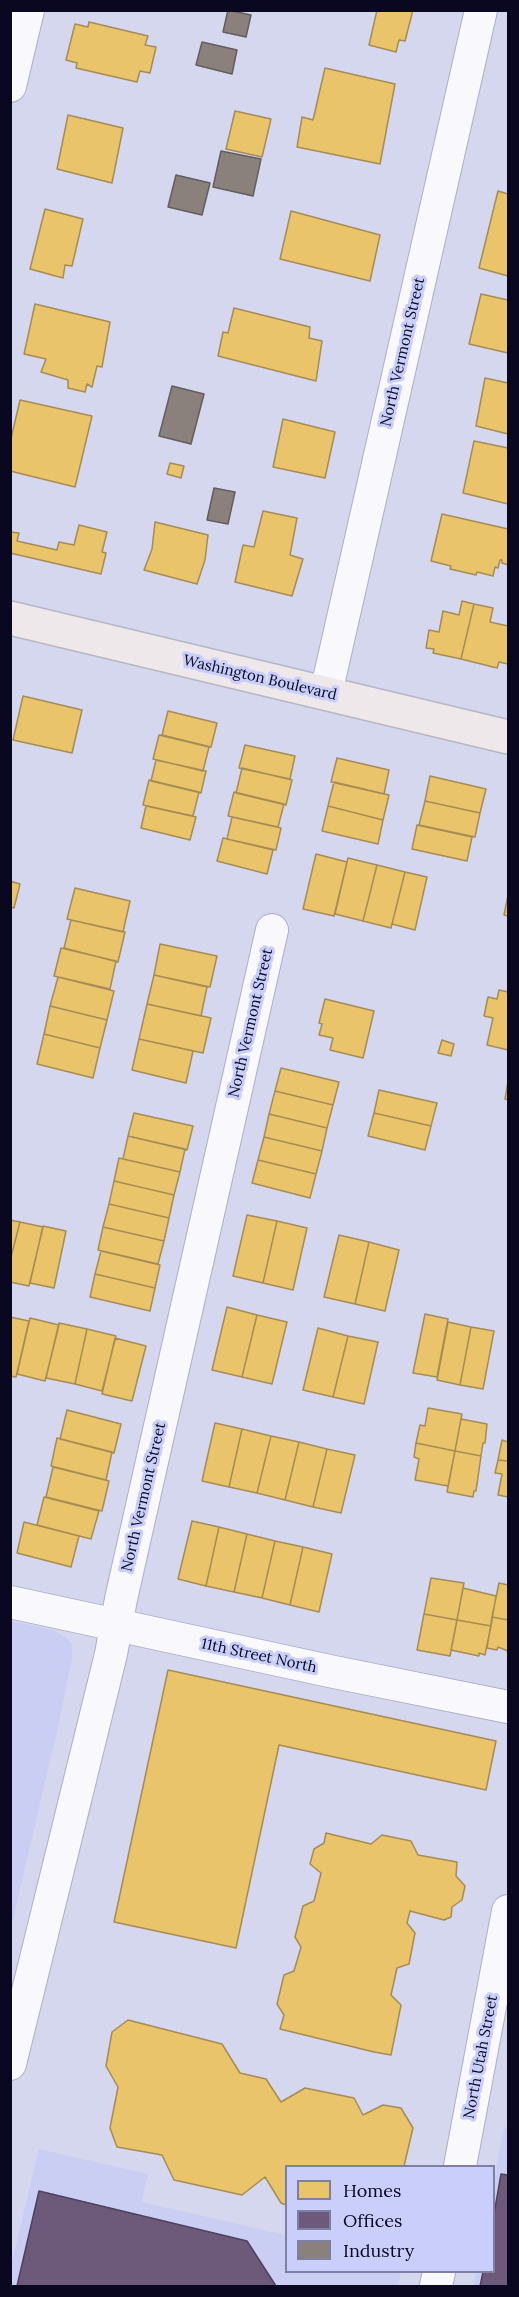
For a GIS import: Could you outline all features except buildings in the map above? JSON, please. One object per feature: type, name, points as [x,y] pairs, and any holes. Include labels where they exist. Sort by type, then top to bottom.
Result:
[{"type":"main road","name":"Washington Boulevard","points":[[10,618],[508,737]]},
{"type":"street","points":[[10,86],[28,10]]},
{"type":"street","name":"North Vermont Street","points":[[326,693],[481,10]]},
{"type":"street","name":"North Vermont Street","points":[[10,2064],[111,1654],[272,930]]},
{"type":"street","name":"11th Street North","points":[[10,1602],[508,1707]]},
{"type":"street","name":"North Utah Street","points":[[460,2165],[508,1911]]},
{"type":"shaded area","points":[[11,1621],[52,1630],[66,1637],[72,1644],[72,1659],[11,1928]]},
{"type":"shaded area","points":[[504,2127],[508,2128],[508,2286],[473,2286],[476,2273],[495,2273],[495,2174]]},
{"type":"shaded area","points":[[39,2149],[148,2174],[142,2202],[285,2235],[285,2273],[401,2273],[398,2286],[11,2286],[11,2266]]}]
